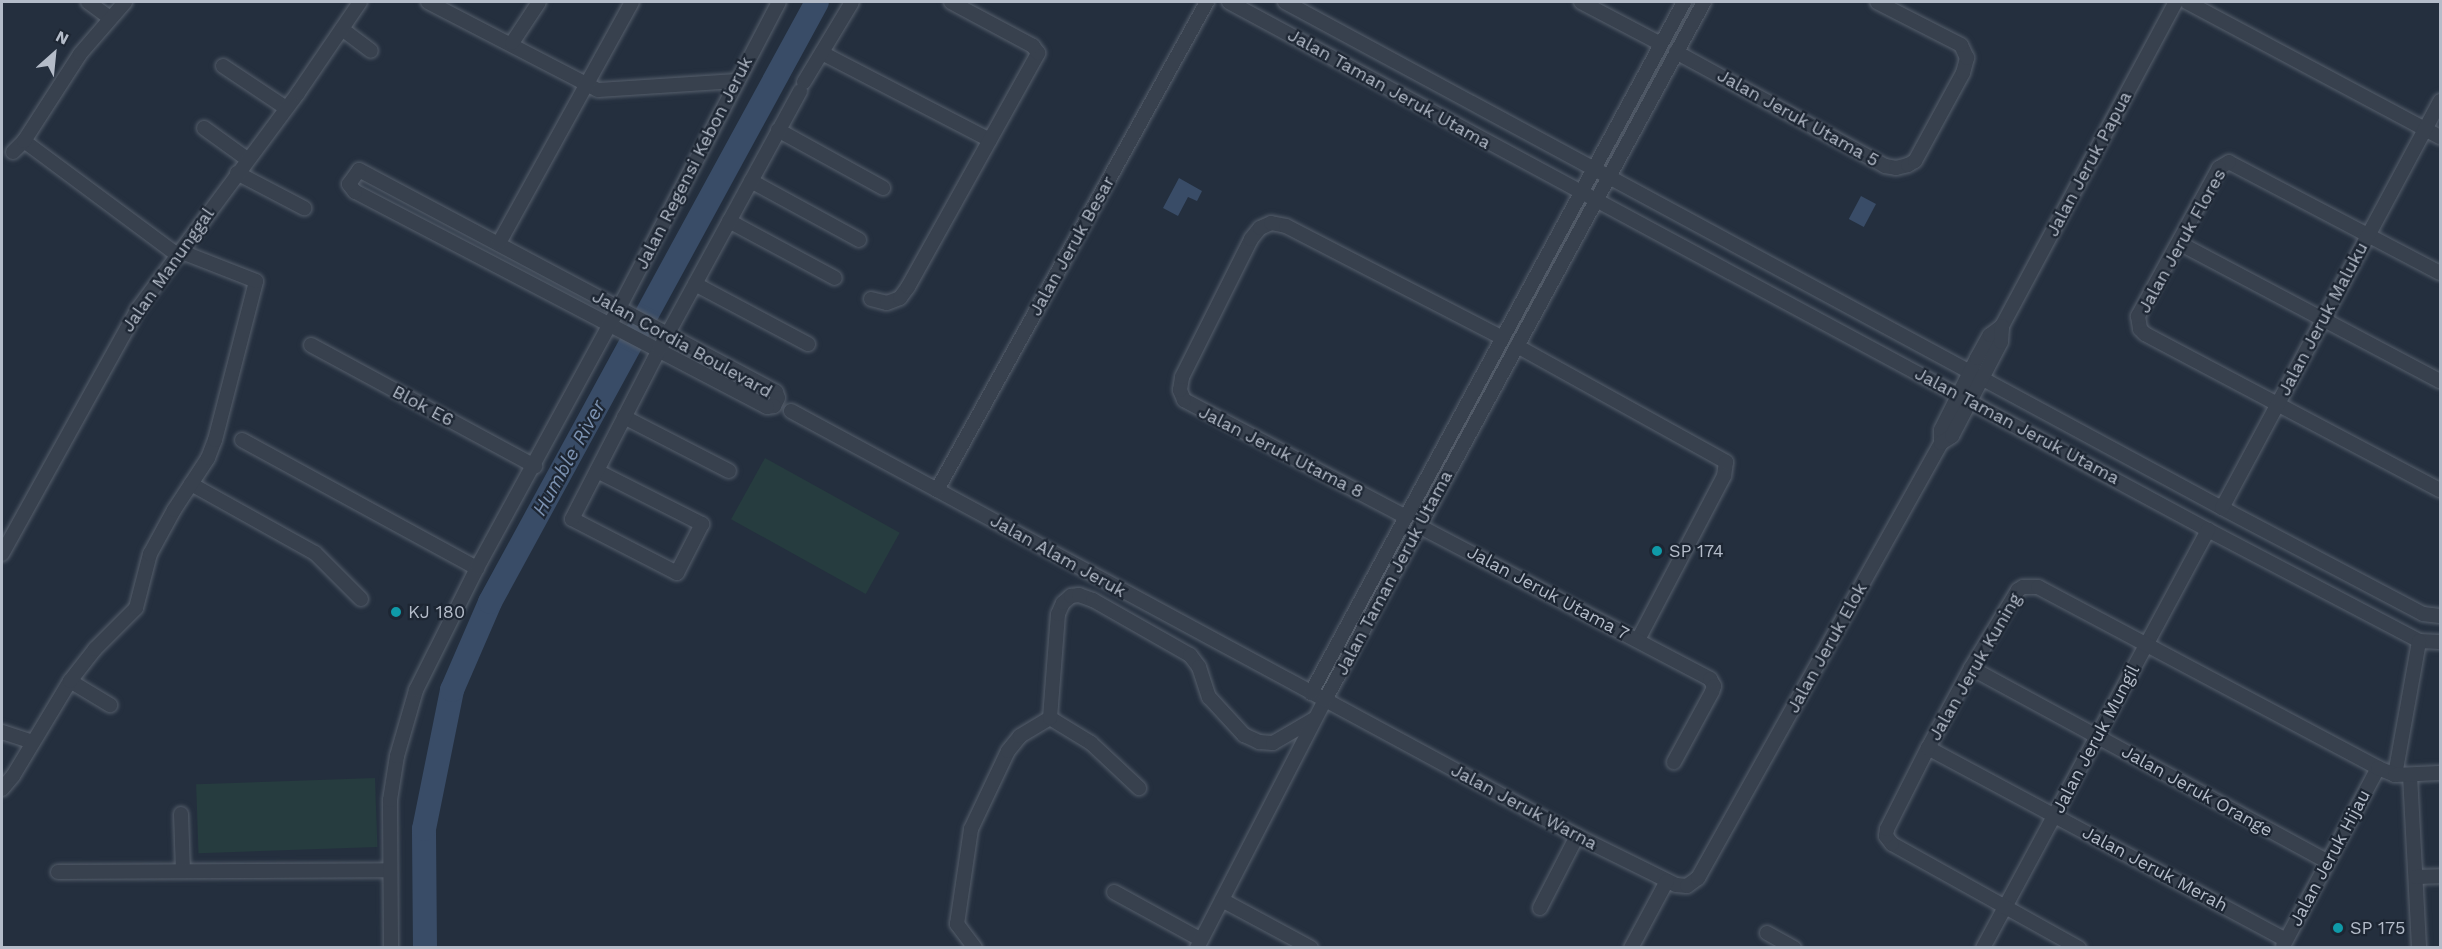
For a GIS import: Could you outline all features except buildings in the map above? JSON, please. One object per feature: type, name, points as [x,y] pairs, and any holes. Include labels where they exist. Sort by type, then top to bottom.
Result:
[{"type":"street","points":[[88,2],[110,18]]},
{"type":"street","points":[[13,152],[24,141],[80,54],[125,2]]},
{"type":"street","name":"Jalan Manunggal","points":[[2,554],[119,339],[149,292],[181,254],[360,2]]},
{"type":"street","points":[[428,2],[512,43],[585,84],[609,91],[737,81]]},
{"type":"street","points":[[512,43],[539,2]]},
{"type":"street","points":[[499,243],[632,2]]},
{"type":"street","name":"Jalan Regensi Kebon Jeruk","points":[[391,948],[390,800],[406,718],[427,663],[477,568],[625,311],[778,2]]},
{"type":"street","points":[[597,471],[702,524],[677,573],[572,519],[624,417],[655,348],[695,284],[802,86],[852,2]]},
{"type":"street","points":[[871,299],[887,303],[900,298],[1038,53],[1033,46],[951,2]]},
{"type":"street","name":"Jalan Jeruk Besar","points":[[937,490],[1207,2]]},
{"type":"street","name":"Jalan Taman Jeruk Utama","points":[[1229,2],[1581,194],[1965,397],[2208,530],[2419,641],[2440,642]]},
{"type":"street","name":"Jalan Taman Jeruk Utama","points":[[1285,2],[2222,508],[2423,614],[2440,616]]},
{"type":"street","points":[[1581,2],[1661,44]]},
{"type":"street","name":"Jalan Taman Jeruk Utama","points":[[1311,693],[1684,2]]},
{"type":"street","name":"Jalan Taman Jeruk Utama","points":[[1199,943],[1325,700],[1704,2]]},
{"type":"street","name":"Jalan Jeruk Utama 5","points":[[1676,52],[1885,166],[1896,168],[1916,160],[1964,73],[1967,58],[1961,45],[1877,2]]},
{"type":"street","name":"Jalan Jeruk Papua","points":[[1976,375],[1989,364],[2001,342],[2002,326],[2176,2]]},
{"type":"street","points":[[2187,2],[2440,137]]},
{"type":"street","points":[[342,29],[370,51]]},
{"type":"street","points":[[822,53],[990,140]]},
{"type":"street","points":[[1383,85],[1396,61]]},
{"type":"street","points":[[223,66],[286,108]]},
{"type":"street","name":"Jalan Jeruk Maluku","points":[[2222,508],[2440,101]]},
{"type":"street","points":[[204,128],[247,159]]},
{"type":"street","points":[[778,130],[883,188]]},
{"type":"street","points":[[2,789],[13,776],[70,681],[95,649],[136,608],[150,554],[215,440],[256,281],[181,254],[24,141]]},
{"type":"street","name":"Jalan Jeruk Flores","points":[[2440,273],[2229,162],[2219,168],[2138,316],[2140,329],[2440,490]]},
{"type":"street","name":"Jalan Cordia Boulevard","points":[[364,171],[499,243],[776,392],[778,398],[774,406],[767,407],[355,192],[349,184],[355,173],[364,171]]},
{"type":"street","points":[[237,173],[304,208]]},
{"type":"street","points":[[751,181],[859,240]]},
{"type":"street","points":[[729,221],[835,278]]},
{"type":"street","name":"Jalan Jeruk Utama 8","points":[[1406,517],[1184,400],[1180,390],[1182,376],[1251,239],[1260,228],[1271,223],[1286,226],[1503,338]]},
{"type":"street","points":[[2179,243],[2440,381]]},
{"type":"street","points":[[695,284],[808,344]]},
{"type":"street","name":"Jalan Jeruk Papua","points":[[1965,397],[1976,375],[1990,335],[2002,326]]},
{"type":"street","name":"Blok E6","points":[[311,345],[535,466]]},
{"type":"street","name":"Jalan Jeruk Utama 7","points":[[1419,526],[1638,640],[1724,476],[1726,462],[1517,346]]},
{"type":"street","name":"Jalan Jeruk Elok","points":[[1713,853],[1941,442],[1941,430],[1965,397]]},
{"type":"street","name":"Jalan Alam Jeruk","points":[[791,411],[1325,700]]},
{"type":"street","points":[[624,417],[729,471]]},
{"type":"street","points":[[242,440],[477,568]]},
{"type":"street","points":[[191,484],[315,553],[361,599]]},
{"type":"street","name":"Jalan Jeruk Mungil","points":[[1983,948],[2208,530]]},
{"type":"street","name":"Jalan Jeruk Kuning","points":[[2079,948],[1892,844],[1886,836],[1887,829],[1928,748],[1971,668],[2018,590],[2029,585],[2378,768],[2403,775],[2440,773]]},
{"type":"street","points":[[1050,718],[1058,614],[1063,603],[1071,596],[1078,595],[1190,655],[1199,668],[1209,697],[1244,735],[1259,742],[1273,743],[1316,718]]},
{"type":"street","points":[[1638,640],[1710,679],[1714,686],[1674,762]]},
{"type":"street","points":[[2419,641],[2403,775],[2416,877],[2419,948]]},
{"type":"street","name":"Jalan Jeruk Orange","points":[[1971,668],[2328,862]]},
{"type":"street","points":[[70,681],[110,705]]},
{"type":"street","name":"Jalan Jeruk Warna","points":[[1325,700],[1577,836],[1676,885],[1693,884],[1713,853]]},
{"type":"street","points":[[1050,718],[1090,743],[1139,788]]},
{"type":"street","points":[[975,948],[957,924],[971,829],[1008,751],[1020,736],[1050,718]]},
{"type":"street","points":[[2,732],[32,742]]},
{"type":"street","name":"Jalan Jeruk Merah","points":[[1928,748],[2055,815],[2284,944]]},
{"type":"street","name":"Jalan Jeruk Hijau","points":[[2284,944],[2378,768]]},
{"type":"street","points":[[181,814],[183,871]]},
{"type":"street","points":[[1540,908],[1577,836]]},
{"type":"street","points":[[58,872],[389,870]]},
{"type":"street","points":[[2416,877],[2440,876]]},
{"type":"street","points":[[1631,948],[1667,881]]},
{"type":"street","points":[[1114,892],[1199,943]]},
{"type":"street","points":[[1222,900],[1311,948]]},
{"type":"street","points":[[1767,933],[1794,948]]},
{"type":"green space","points":[[765,458],[900,533],[866,594],[731,519]]},
{"type":"green space","points":[[375,778],[377,847],[199,853],[196,784]]},
{"type":"water","points":[[1179,178],[1202,191],[1197,201],[1188,197],[1178,216],[1163,208]]},
{"type":"water","points":[[1861,196],[1876,204],[1864,227],[1849,219]]},
{"type":"waterway","name":"Humble River","points":[[425,948],[424,829],[452,690],[490,602],[817,2]]},
{"type":"place","name":"SP 174","points":[[1657,551]]},
{"type":"place","name":"KJ 180","points":[[396,612]]},
{"type":"place","name":"SP 175","points":[[2338,928]]}]
